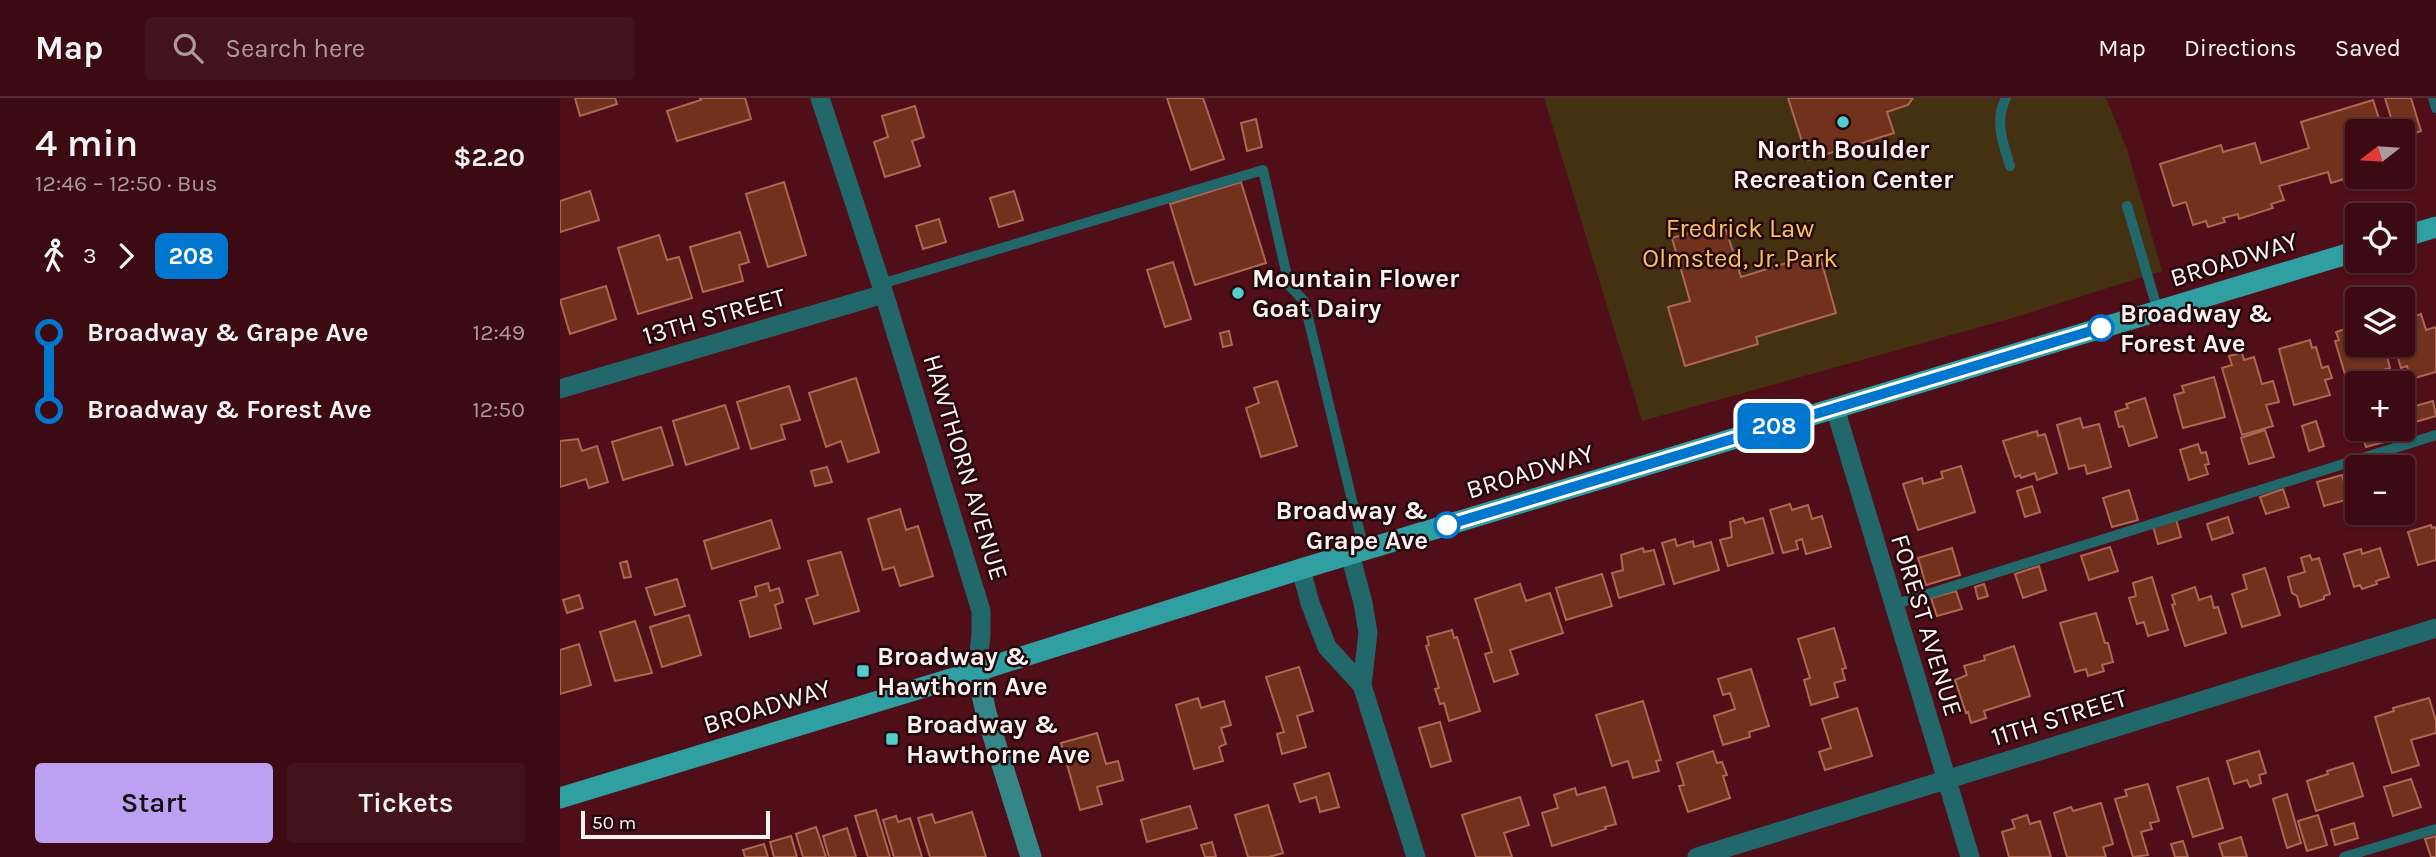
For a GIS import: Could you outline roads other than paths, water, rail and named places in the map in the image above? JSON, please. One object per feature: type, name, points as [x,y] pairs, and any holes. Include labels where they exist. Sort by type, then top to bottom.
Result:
[{"type":"main road","points":[[2415,233],[2436,227]]},
{"type":"main road","name":"BROADWAY","points":[[560,798],[1301,569],[2345,255]]},
{"type":"street","name":"HAWTHORN AVENUE","points":[[820,98],[981,611],[977,671],[986,713],[1031,857]]},
{"type":"street","name":"13TH STREET","points":[[560,389],[882,289]]},
{"type":"street","name":"FOREST AVENUE","points":[[1835,408],[1970,857]]},
{"type":"street","points":[[1357,552],[1368,633],[1362,685],[1416,857]]},
{"type":"street","points":[[1301,569],[1310,603],[1327,647],[1362,685]]},
{"type":"street","name":"11TH STREET","points":[[1697,857],[2436,628]]},
{"type":"lane","points":[[2006,98],[2001,107],[2000,131],[2010,166]]},
{"type":"lane","points":[[2433,98],[2436,108]]},
{"type":"lane","points":[[882,289],[1263,170],[1289,285],[1304,301],[1357,552]]},
{"type":"lane","points":[[2127,206],[2158,310]]},
{"type":"lane","points":[[1894,605],[2436,435]]},
{"type":"lane","points":[[2344,857],[2436,829]]},
{"type":"place","name":"North Boulder Recreation Center","points":[[1843,122]]},
{"type":"place","name":"Mountain Flower Goat Dairy","points":[[1238,293]]},
{"type":"place","name":"Broadway & Forest Ave","points":[[2101,328]]},
{"type":"place","name":"Broadway & Grape Ave","points":[[1447,525]]},
{"type":"place","name":"Broadway & Hawthorn Ave","points":[[863,671]]},
{"type":"place","name":"Broadway & Hawthorne Ave","points":[[892,739]]},
{"type":"park label","name":"Fredrick Law Olmsted, Jr. Park","points":[[1740,243]]}]
